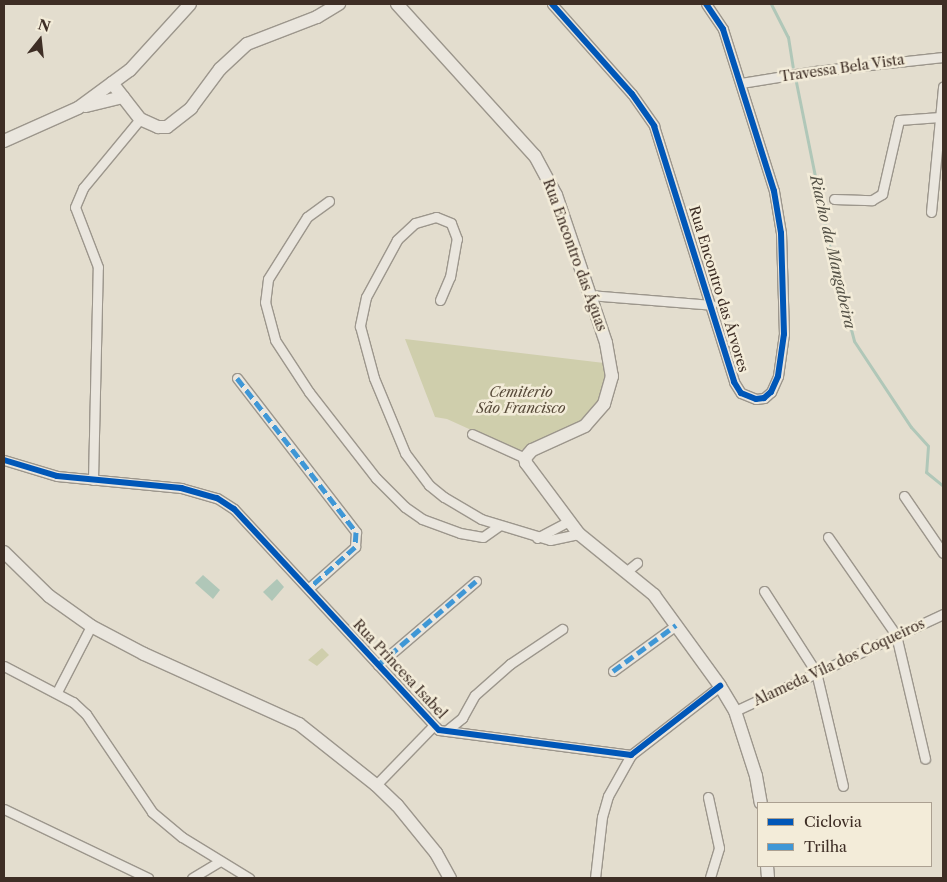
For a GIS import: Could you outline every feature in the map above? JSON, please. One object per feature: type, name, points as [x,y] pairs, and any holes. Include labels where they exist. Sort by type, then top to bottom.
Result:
[{"type":"main road","points":[[78,108],[112,83],[146,54],[190,4]]},
{"type":"main road","points":[[112,83],[140,119],[158,127],[167,127],[175,123],[231,57],[247,44],[317,16],[339,4]]},
{"type":"main road","name":"Rua Encontro das Águas","points":[[397,4],[535,156],[556,195],[606,343],[612,376],[610,391],[604,404],[585,426],[532,450],[525,458]]},
{"type":"main road","points":[[4,140],[78,108],[123,97]]},
{"type":"main road","points":[[525,458],[529,469],[579,534],[632,567],[720,686],[735,711],[756,776],[761,802]]},
{"type":"main road","points":[[4,552],[49,596],[91,626],[144,654],[299,724],[376,784],[418,828],[450,878]]},
{"type":"street","name":"Rua Encontro das Árvores","points":[[552,4],[632,94],[654,126],[712,305],[734,382],[749,399],[764,398],[778,376],[784,334],[782,232],[774,191],[741,83],[723,29],[706,4]]},
{"type":"street","name":"Travessa Bela Vista","points":[[741,83],[815,71],[943,57]]},
{"type":"street","points":[[932,212],[943,87]]},
{"type":"street","points":[[834,199],[872,200],[882,194],[899,120],[940,117]]},
{"type":"street","points":[[94,480],[98,267],[75,207],[83,188],[140,119]]},
{"type":"street","points":[[329,201],[307,216],[268,278],[265,302],[275,340],[328,416],[376,478],[406,507],[422,520],[460,533],[483,537],[498,526]]},
{"type":"street","points":[[440,300],[450,278],[457,239],[451,223],[436,217],[415,223],[406,230],[386,257],[362,311],[361,337],[396,433],[417,470],[444,497],[498,526],[537,538],[560,540],[579,534]]},
{"type":"street","name":"Rua Encontro das Árvores","points":[[589,295],[712,305]]},
{"type":"street","points":[[237,378],[356,532],[355,547],[309,588]]},
{"type":"street","points":[[472,434],[525,458]]},
{"type":"street","name":"Rua Princesa Isabel","points":[[4,460],[57,476],[181,488],[217,498],[247,521],[433,726],[446,731],[631,755]]},
{"type":"street","points":[[904,496],[943,554]]},
{"type":"street","points":[[537,538],[569,521]]},
{"type":"street","points":[[828,537],[896,635],[925,759]]},
{"type":"street","points":[[378,665],[476,581]]},
{"type":"street","points":[[764,591],[816,672],[843,786]]},
{"type":"street","name":"Alameda Vila dos Coqueiros","points":[[735,711],[943,614]]},
{"type":"street","points":[[613,671],[676,625]]},
{"type":"street","points":[[57,692],[91,626]]},
{"type":"street","name":"Rua Princesa Isabel","points":[[446,731],[462,718],[470,701],[510,664],[562,629]]},
{"type":"street","points":[[4,666],[57,692],[86,714],[152,812],[182,837],[249,878]]},
{"type":"street","points":[[594,878],[602,817],[608,796],[631,755],[720,686]]},
{"type":"street","points":[[376,784],[433,726]]},
{"type":"street","points":[[708,797],[719,848],[710,878]]},
{"type":"street","points":[[4,810],[148,878]]},
{"type":"street","points":[[192,878],[220,861]]},
{"type":"green space","name":"Cemiterio São Francisco","points":[[405,339],[604,363],[604,396],[593,414],[558,437],[518,451],[447,419],[435,417]]},
{"type":"green space","points":[[322,648],[329,655],[317,666],[308,660]]},
{"type":"shaded area","points":[[203,575],[220,590],[213,599],[195,583]]},
{"type":"shaded area","points":[[277,579],[284,587],[272,601],[263,592]]},
{"type":"waterway","name":"Riacho da Mangabeira","points":[[771,4],[788,37],[793,67]]},
{"type":"waterway","name":"Riacho da Mangabeira","points":[[795,77],[828,241],[854,341],[911,427],[928,446],[926,472],[943,486]]},
{"type":"marked path","points":[[237,378],[356,532],[355,547],[309,588]]},
{"type":"marked path","points":[[378,665],[476,581]]},
{"type":"marked path","points":[[613,671],[676,625]]},
{"type":"cycle path","points":[[552,4],[632,94],[654,126],[734,382],[741,393],[756,399],[764,398],[771,392],[778,376],[784,334],[781,233],[774,191],[723,29],[706,4]]},
{"type":"cycle path","points":[[4,460],[57,476],[181,488],[217,498],[234,509],[439,730],[631,755],[720,686]]}]
